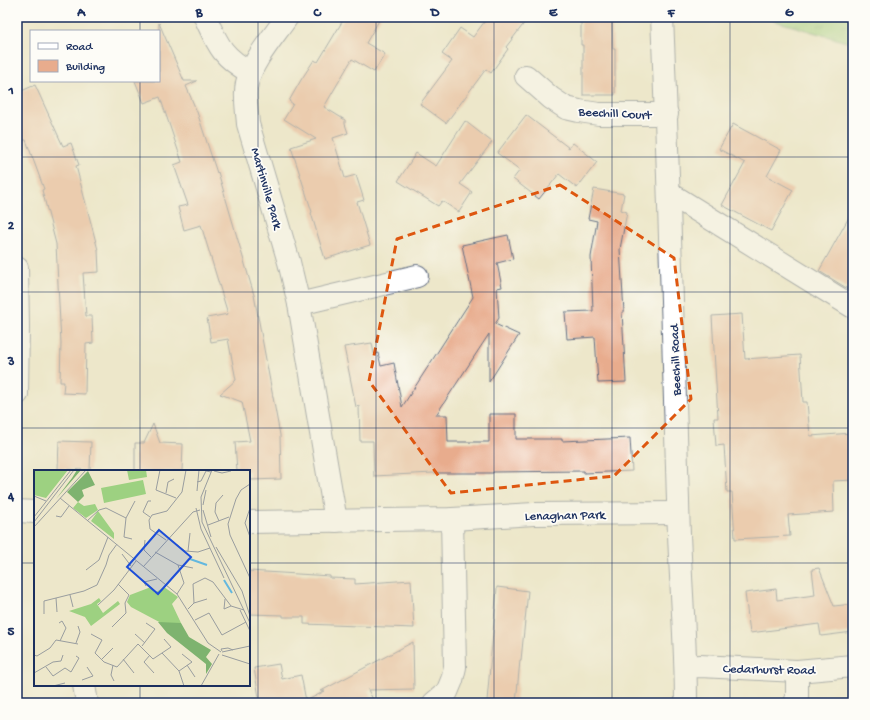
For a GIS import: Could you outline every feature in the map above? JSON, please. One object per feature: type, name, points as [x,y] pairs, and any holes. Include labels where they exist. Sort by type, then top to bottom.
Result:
[{"type":"street","points":[[205,17],[218,45],[227,57],[237,65],[250,72]]},
{"type":"street","name":"Martinville Park","points":[[287,17],[257,59],[250,72],[246,85],[246,104],[248,124],[289,262],[299,304],[336,521]]},
{"type":"street","name":"Beechill Road","points":[[662,17],[667,114],[678,513],[686,667],[686,703]]},
{"type":"street","name":"Beechill Court","points":[[526,76],[566,108],[599,114],[667,114]]},
{"type":"street","points":[[669,193],[853,307]]},
{"type":"street","points":[[17,268],[17,394]]},
{"type":"street","points":[[299,304],[417,276]]},
{"type":"street","points":[[17,511],[34,512]]},
{"type":"street","name":"Lenaghan Park","points":[[250,522],[452,518],[534,514],[678,513]]},
{"type":"street","points":[[434,703],[447,692],[455,667],[452,518]]},
{"type":"street","name":"Cedarhurst Road","points":[[686,667],[700,666],[797,672],[853,666]]},
{"type":"street","points":[[795,703],[797,697],[797,672]]},
{"type":"street","points":[[84,686],[87,703]]},
{"type":"highlighted area","points":[[560,185],[674,258],[691,399],[614,476],[451,493],[369,381],[397,239]]},
{"type":"green space","points":[[762,17],[853,17],[853,44]]},
{"type":"building","points":[[345,17],[381,17],[366,43],[385,54],[374,72],[352,59],[324,107],[345,120],[348,133],[333,138],[345,178],[356,175],[364,200],[357,202],[370,245],[325,259],[311,213],[312,212],[291,147],[316,139],[284,119],[293,104],[289,101],[301,80],[314,60],[318,62]]},
{"type":"building","points":[[488,17],[529,17],[506,47],[508,49],[491,73],[486,69],[446,123],[420,104],[452,61],[442,54],[460,28],[473,37]]},
{"type":"building","points":[[581,17],[612,17],[613,49],[615,49],[615,95],[583,95],[583,45],[581,45]]},
{"type":"building","points":[[159,23],[184,81],[197,81],[186,86],[197,112],[217,173],[218,172],[254,295],[280,435],[281,479],[250,480],[250,470],[237,470],[235,442],[250,441],[242,402],[220,394],[236,380],[228,339],[211,342],[207,318],[228,314],[201,225],[184,230],[178,207],[188,205],[174,165],[182,162],[160,97],[144,103],[135,82],[160,82]]},
{"type":"building","points":[[35,85],[63,146],[71,143],[79,165],[76,166],[98,250],[99,272],[83,273],[86,316],[92,316],[93,343],[86,344],[85,394],[63,393],[64,382],[60,382],[61,343],[56,244],[42,190],[44,189],[26,140],[24,140],[17,124],[17,93]]},
{"type":"building","points":[[526,115],[569,148],[573,143],[597,162],[577,188],[559,174],[539,199],[513,179],[520,170],[497,153]]},
{"type":"building","points":[[465,121],[492,142],[460,184],[472,192],[459,212],[442,201],[438,206],[398,181],[416,153],[436,166]]},
{"type":"building","points":[[733,124],[781,150],[767,176],[793,190],[771,231],[722,205],[745,163],[719,149]]},
{"type":"building","points":[[594,189],[624,194],[621,210],[627,212],[620,249],[626,382],[598,383],[595,337],[567,339],[565,312],[593,311],[591,257],[597,221],[588,219]]},
{"type":"building","points":[[853,210],[853,292],[819,271]]},
{"type":"building","points":[[508,235],[513,259],[497,263],[502,287],[497,288],[499,318],[495,324],[519,335],[489,382],[489,334],[436,415],[447,415],[448,442],[489,442],[489,414],[516,414],[516,439],[562,439],[562,441],[630,438],[632,471],[584,473],[584,471],[433,473],[374,476],[373,441],[360,441],[359,406],[356,407],[344,347],[372,343],[374,354],[378,353],[381,366],[394,363],[402,407],[473,297],[462,245]]},
{"type":"building","points":[[742,314],[745,359],[800,355],[803,402],[807,402],[810,436],[853,433],[853,480],[833,481],[834,512],[788,515],[790,536],[735,539],[732,492],[727,492],[724,445],[716,446],[714,418],[718,418],[712,316]]},
{"type":"building","points":[[153,424],[160,443],[183,444],[182,470],[135,470],[135,443],[144,443]]},
{"type":"building","points":[[59,441],[91,442],[90,470],[58,469]]},
{"type":"building","points":[[819,568],[834,606],[853,604],[853,632],[821,636],[819,624],[750,633],[745,593],[776,589],[777,600],[815,595],[812,569]]},
{"type":"building","points":[[250,571],[355,579],[355,584],[411,580],[414,628],[304,624],[304,617],[283,617],[283,615],[250,614]]},
{"type":"building","points":[[497,587],[528,591],[516,703],[487,701]]},
{"type":"building","points":[[413,642],[414,689],[368,690],[375,703],[260,703],[254,668],[279,664],[282,679],[301,675],[306,701],[325,691],[321,691]]}]
